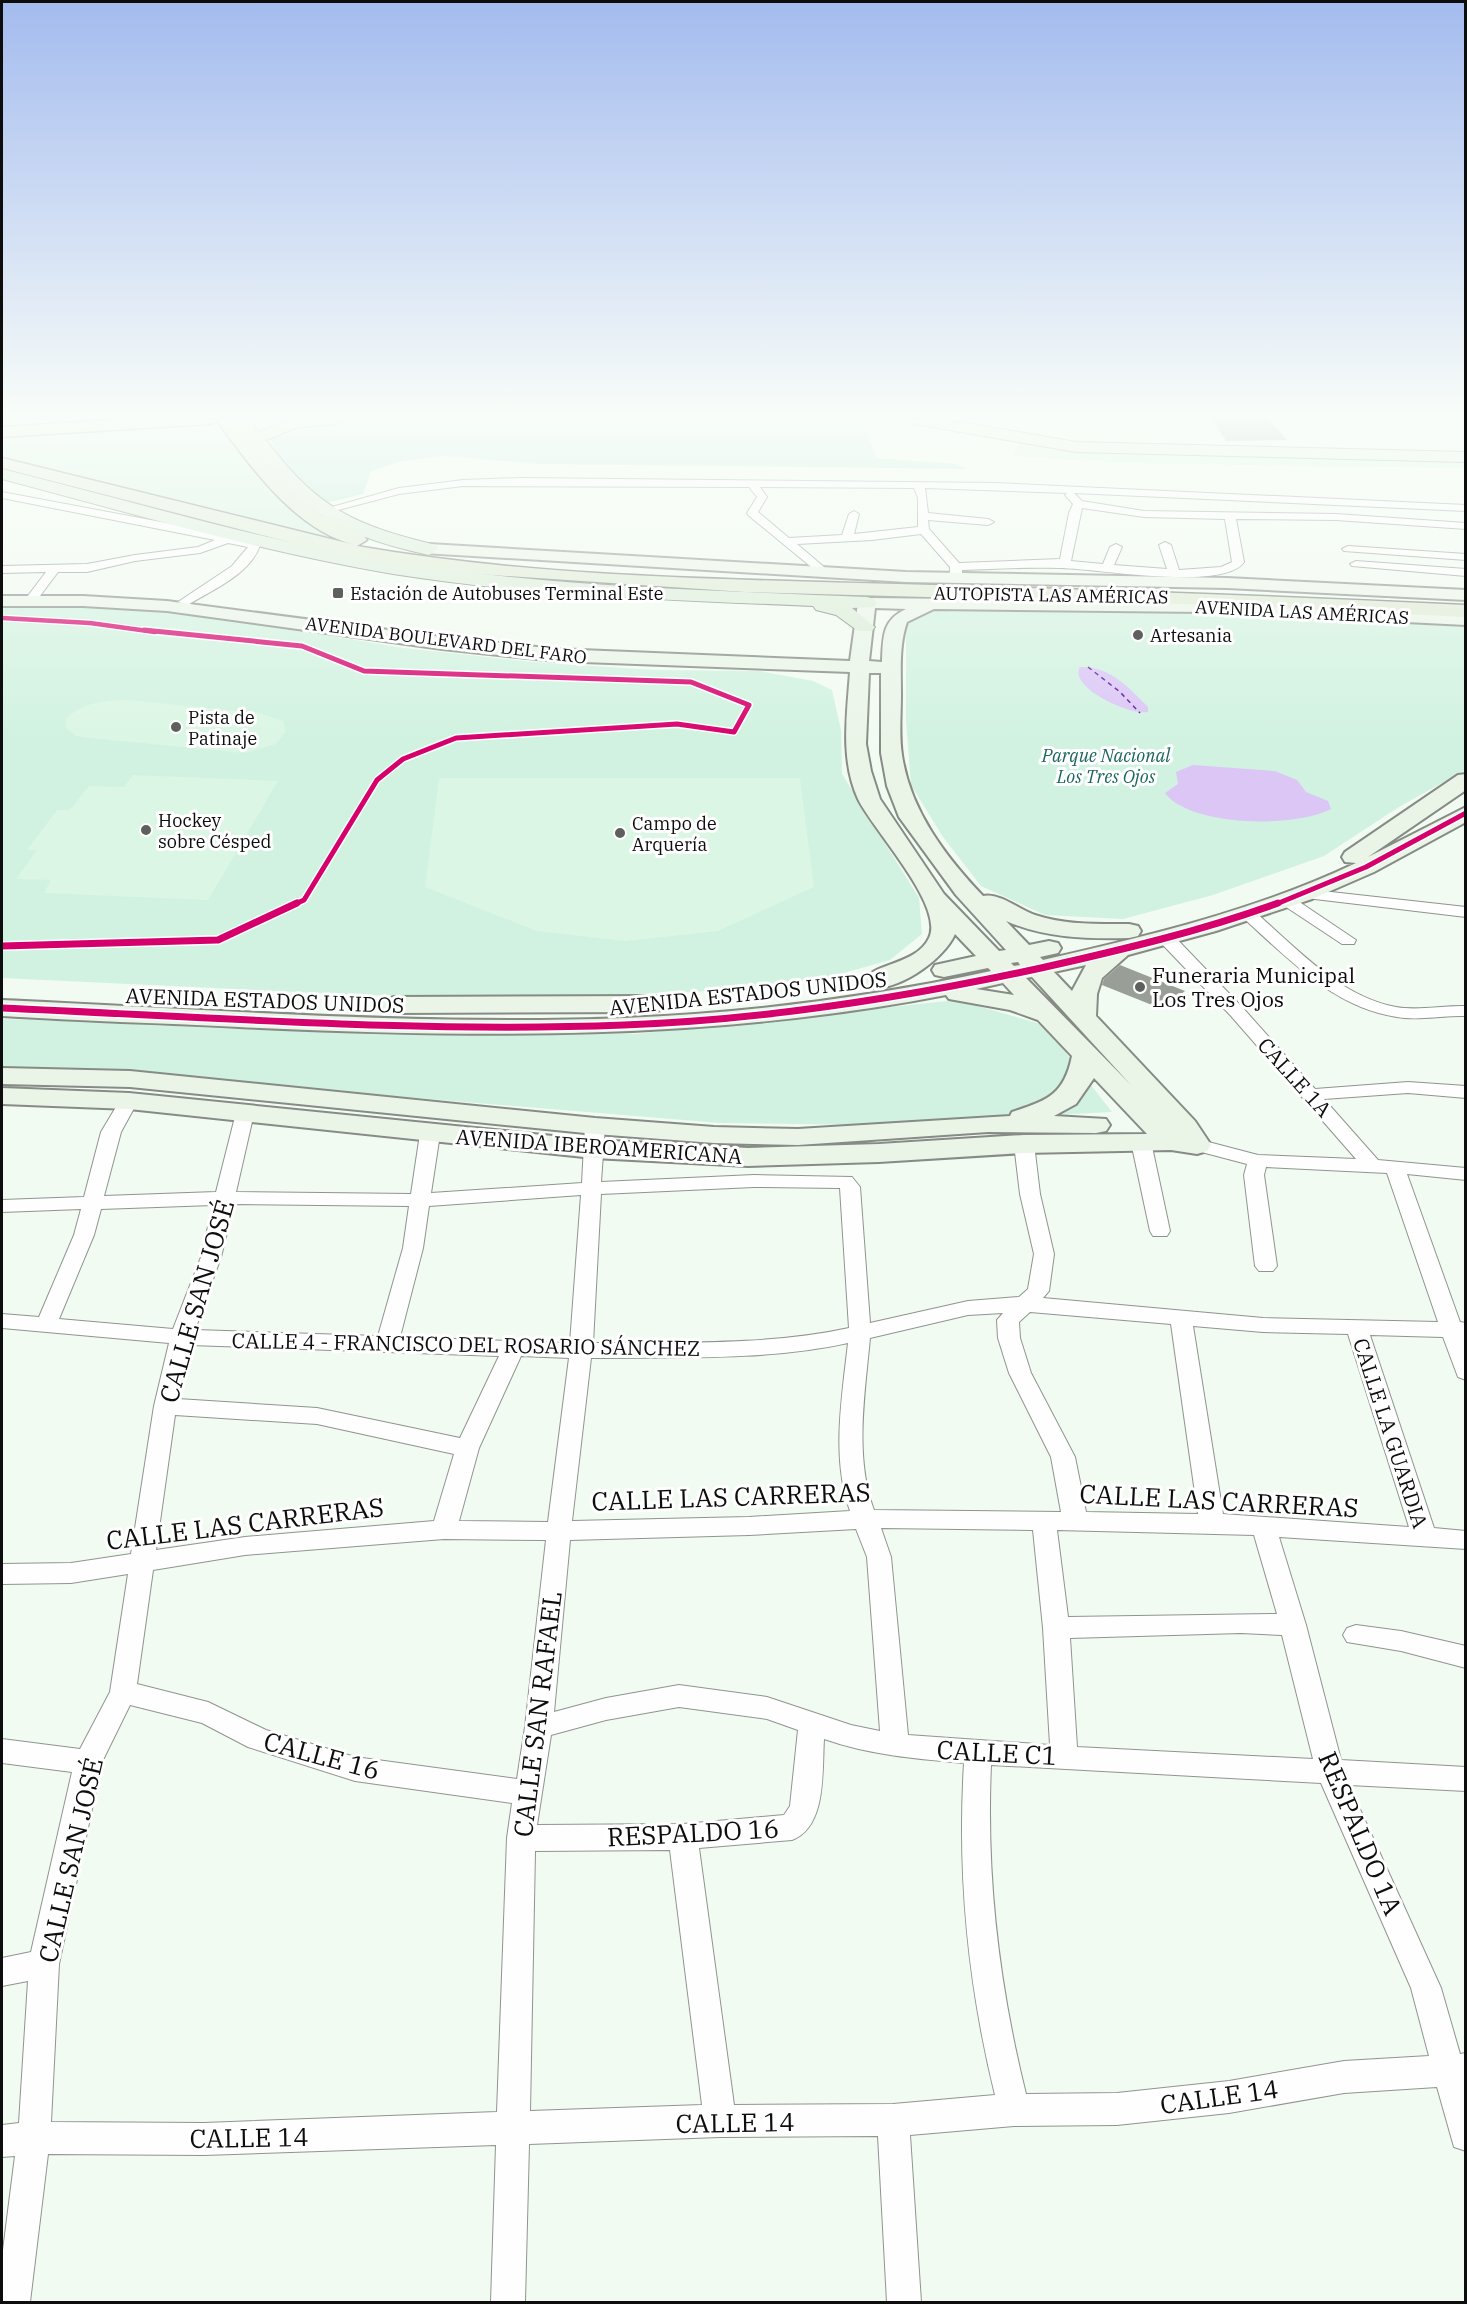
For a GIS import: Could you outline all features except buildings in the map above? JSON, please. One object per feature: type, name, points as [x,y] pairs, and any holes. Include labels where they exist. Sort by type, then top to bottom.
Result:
[{"type":"highway","name":"AUTOPISTA LAS AMÉRICAS","points":[[254,527],[367,555],[498,572],[729,590],[1220,599],[1466,611]]},
{"type":"highway","name":"AUTOPISTA LAS AMÉRICAS","points":[[328,527],[338,534],[376,546],[441,558],[513,565],[882,583],[1236,591],[1466,604]]},
{"type":"highway","points":[[429,549],[494,558],[777,574],[882,583]]},
{"type":"highway","points":[[448,576],[729,590]]},
{"type":"main road","points":[[182,527],[255,548],[324,555],[448,576]]},
{"type":"main road","name":"AVENIDA LAS AMÉRICAS","points":[[352,527],[368,535],[429,549]]},
{"type":"main road","points":[[729,590],[867,603]]},
{"type":"main road","points":[[729,590],[843,611],[862,647]]},
{"type":"street","points":[[169,527],[230,538],[255,548]]},
{"type":"street","points":[[769,527],[825,573]]},
{"type":"street","points":[[847,538],[850,527]]},
{"type":"street","points":[[924,527],[956,573],[1061,564],[1174,572],[1220,572],[1232,568],[1238,562],[1232,527]]},
{"type":"street","points":[[1061,564],[1066,560],[1072,527]]},
{"type":"street","points":[[788,541],[924,530]]},
{"type":"street","points":[[2,569],[87,568],[150,555],[186,552],[230,538]]},
{"type":"street","points":[[1165,545],[1174,572]]},
{"type":"street","points":[[1108,567],[1116,547]]},
{"type":"street","points":[[184,602],[255,548]]},
{"type":"street","name":"AVENIDA LAS AMÉRICAS","points":[[429,549],[825,573],[956,573],[1466,595]]},
{"type":"street","points":[[1348,549],[1466,557]]},
{"type":"street","points":[[1356,564],[1466,573]]},
{"type":"street","points":[[32,598],[54,569]]},
{"type":"street","name":"AVENIDA BOULEVARD DEL FARO","points":[[2,596],[167,606],[520,652],[752,664],[862,647]]},
{"type":"street","points":[[867,603],[903,597],[1030,604]]},
{"type":"street","name":"AVENIDA BOULEVARD DEL FARO","points":[[2,601],[32,598],[138,598],[501,643],[624,652],[772,657],[834,653],[849,647],[862,647],[891,663]]},
{"type":"street","points":[[867,603],[1030,604]]},
{"type":"street","points":[[867,603],[857,708],[859,763],[869,799],[935,899],[1086,1054],[1170,1136],[1258,1161],[1395,1167],[1466,1174]]},
{"type":"street","points":[[933,603],[899,619],[894,633],[891,663],[891,753],[898,786],[910,817],[964,890],[1083,1016],[1170,1136],[1160,1231]]},
{"type":"street","name":"AVENIDA LAS AMÉRICAS","points":[[1030,604],[1204,607],[1466,620]]},
{"type":"street","points":[[752,664],[823,675],[846,688],[857,708]]},
{"type":"street","points":[[1353,857],[1466,780]]},
{"type":"street","name":"AVENIDA ESTADOS UNIDOS","points":[[1124,941],[1167,923],[1237,901],[1353,857],[1466,797]]},
{"type":"street","name":"AVENIDA ESTADOS UNIDOS","points":[[2,1008],[453,1026],[568,1027],[747,1016],[911,995],[1030,961],[1124,941],[1166,938],[1247,913],[1295,897],[1381,859],[1466,813]]},
{"type":"street","points":[[1381,859],[1466,825]]},
{"type":"street","points":[[964,890],[1016,919],[1038,926],[1124,941]]},
{"type":"street","points":[[1295,897],[1466,912]]},
{"type":"street","points":[[1295,897],[1348,940]]},
{"type":"street","points":[[874,982],[923,960],[941,941],[944,921],[935,899]]},
{"type":"street","points":[[1247,913],[1309,967],[1362,1000],[1397,1012],[1466,1011]]},
{"type":"street","name":"CALLE 1A","points":[[1166,938],[1312,1095],[1372,1166]]},
{"type":"street","points":[[1083,1016],[1083,994],[1090,975],[1124,941]]},
{"type":"street","name":"AVENIDA ESTADOS UNIDOS","points":[[2,989],[393,1005],[586,1006],[761,997],[1001,968]]},
{"type":"street","points":[[911,995],[969,994],[1016,1003],[1048,1015]]},
{"type":"street","points":[[1003,1124],[1047,1110],[1073,1094],[1083,1075],[1086,1054]]},
{"type":"street","name":"AVENIDA IBEROAMERICANA","points":[[2,1076],[130,1079],[748,1157],[879,1153],[1170,1136]]},
{"type":"street","points":[[1312,1095],[1370,1088],[1446,1089],[1466,1092]]},
{"type":"street","name":"AVENIDA IBEROAMERICANA","points":[[2,1096],[129,1101],[430,1134],[594,1138],[764,1137],[1003,1124],[1170,1136]]},
{"type":"street","points":[[46,1325],[84,1235],[111,1132],[129,1101]]},
{"type":"street","name":"CALLE SAN JOSÉ","points":[[13,2302],[34,2138],[44,1964],[88,1762],[123,1692],[165,1406],[180,1337],[211,1257],[245,1113]]},
{"type":"street","points":[[387,1345],[413,1248],[422,1200],[430,1134]]},
{"type":"street","name":"CALLE SAN RAFAEL","points":[[508,2302],[521,1838],[539,1727],[559,1531],[581,1351],[594,1138]]},
{"type":"street","points":[[1024,1144],[1030,1194],[1044,1254],[1038,1291],[1008,1320],[1007,1337],[1017,1365],[1063,1458],[1075,1522]]},
{"type":"street","points":[[1258,1161],[1254,1175],[1266,1266]]},
{"type":"street","points":[[1395,1167],[1457,1329],[1466,1372]]},
{"type":"street","points":[[2,1206],[225,1198],[422,1200],[753,1181],[845,1182],[850,1187],[860,1331],[851,1420],[855,1492],[879,1557],[895,1745]]},
{"type":"street","name":"CALLE 4 - FRANCISCO DEL ROSARIO SÁNCHEZ","points":[[2,1322],[180,1337],[581,1351],[712,1349],[823,1341],[968,1308],[1024,1304],[1263,1325],[1457,1329]]},
{"type":"street","points":[[1181,1318],[1212,1523]]},
{"type":"street","name":"CALLE LA GUARDIA","points":[[1357,1328],[1425,1539]]},
{"type":"street","points":[[444,1530],[467,1448],[513,1350]]},
{"type":"street","points":[[165,1406],[317,1416],[467,1448]]},
{"type":"street","name":"CALLE LAS CARRERAS","points":[[2,1574],[70,1573],[245,1546],[444,1530],[559,1531],[749,1526],[866,1519],[1212,1523],[1466,1540]]},
{"type":"street","points":[[1044,1521],[1056,1628],[1064,1756]]},
{"type":"street","name":"RESPALDO 1A","points":[[1264,1528],[1293,1625],[1330,1773],[1426,1988],[1457,2070],[1466,2135]]},
{"type":"street","points":[[1056,1628],[1241,1623],[1293,1625]]},
{"type":"street","points":[[1356,1635],[1401,1641],[1466,1657]]},
{"type":"street","name":"CALLE 16","points":[[123,1692],[208,1713],[258,1739],[355,1769],[516,1791],[526,1797]]},
{"type":"street","name":"CALLE C1","points":[[539,1727],[606,1709],[679,1696],[767,1708],[851,1737],[895,1745],[978,1753],[1466,1779]]},
{"type":"street","name":"RESPALDO 16","points":[[521,1838],[683,1837],[792,1827],[804,1809],[812,1723]]},
{"type":"street","points":[[2,1751],[88,1762]]},
{"type":"street","points":[[978,1753],[973,1819],[977,1891],[991,2013],[1014,2110]]},
{"type":"street","points":[[683,1837],[720,2121]]},
{"type":"street","points":[[2,1972],[44,1964]]},
{"type":"street","name":"CALLE 14","points":[[2,2140],[34,2138],[204,2139],[720,2121],[893,2120],[1014,2110],[1117,2109],[1229,2097],[1344,2077],[1457,2070]]},
{"type":"street","points":[[893,2120],[904,2302]]},
{"type":"green space","points":[[266,527],[313,527],[351,549]]},
{"type":"green space","points":[[77,605],[203,615],[404,648],[533,662],[654,670],[760,671],[813,681],[832,690],[841,730],[842,774],[919,898],[922,934],[890,960],[826,978],[696,992],[547,997],[360,995],[2,978],[2,695],[4,693],[2,692],[2,606]]},
{"type":"green space","name":"Parque Nacional Los Tres Ojos","points":[[930,609],[1332,618],[1465,627],[1465,770],[1399,807],[1324,856],[1213,895],[1123,919],[1045,915],[981,886],[943,837],[911,785],[906,721],[906,618]]},
{"type":"green space","name":"Pista de Patinaje","points":[[129,700],[258,713],[283,721],[286,731],[276,744],[244,753],[90,738],[76,736],[66,728],[66,718],[80,708],[104,701]]},
{"type":"green space","name":"Hockey sobre Césped","points":[[133,775],[278,781],[208,900],[44,893],[51,880],[16,879],[37,850],[27,850],[57,810],[70,810],[89,786],[124,787]]},
{"type":"green space","name":"Campo de Arquería","points":[[439,778],[800,778],[814,887],[718,931],[625,941],[537,931],[425,887]]},
{"type":"green space","points":[[957,1000],[1044,1025],[1112,1112],[861,1125],[720,1123],[54,1068],[2,1068],[2,1019],[635,1034]]},
{"type":"shaded area","points":[[1080,667],[1100,670],[1118,679],[1148,707],[1148,712],[1139,712],[1115,705],[1091,691],[1079,675]]},
{"type":"shaded area","points":[[1193,765],[1275,771],[1297,780],[1306,792],[1328,801],[1331,809],[1315,815],[1269,821],[1244,821],[1196,813],[1178,804],[1165,793],[1178,784],[1176,772]]},
{"type":"ferry route","points":[[1088,667],[1120,692],[1140,713]]},
{"type":"cycle path","points":[[2,618],[90,623],[212,639],[302,646],[364,671],[691,682],[749,705],[734,732],[677,724],[456,738],[403,759],[377,780],[304,900],[218,940],[176,943],[2,946]]},
{"type":"cycle path","points":[[2,1008],[354,1024],[495,1027],[566,1027],[686,1022],[806,1010],[985,980],[1110,952],[1208,926],[1272,906],[1346,877],[1466,813]]},
{"type":"place","name":"Estación de Autobuses Terminal Este","points":[[338,593]]},
{"type":"place","name":"Artesania","points":[[1138,635]]},
{"type":"place","name":"Pista de Patinaje","points":[[176,727]]},
{"type":"place","name":"Hockey sobre Césped","points":[[146,830]]},
{"type":"place","name":"Campo de Arquería","points":[[620,833]]},
{"type":"place","name":"Funeraria Municipal Los Tres Ojos","points":[[1140,987]]}]
